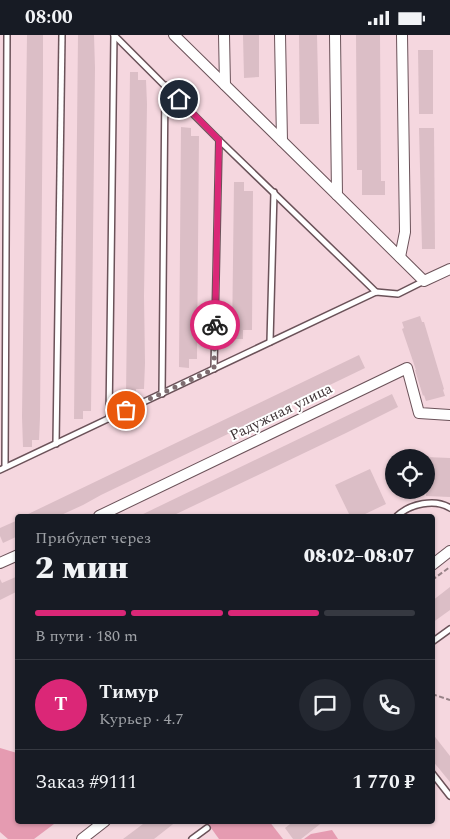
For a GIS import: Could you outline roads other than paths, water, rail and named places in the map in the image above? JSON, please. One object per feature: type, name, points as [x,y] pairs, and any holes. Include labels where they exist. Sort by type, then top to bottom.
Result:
[{"type":"street","points":[[174,35],[424,281],[450,269]]},
{"type":"street","points":[[224,35],[225,85]]},
{"type":"street","points":[[280,35],[282,141]]},
{"type":"street","points":[[336,35],[337,195]]},
{"type":"street","points":[[400,257],[405,232],[402,35]]},
{"type":"street","name":"Радужная улица","points":[[103,514],[407,369],[420,413],[450,415]]},
{"type":"street","points":[[435,563],[450,551]]},
{"type":"street","points":[[0,563],[15,556]]},
{"type":"street","points":[[82,839],[101,824]]},
{"type":"lane","points":[[7,35],[2,469],[376,292],[398,294],[424,281]]},
{"type":"lane","points":[[56,444],[62,35]]},
{"type":"lane","points":[[109,419],[114,35]]},
{"type":"lane","points":[[114,35],[376,292]]},
{"type":"lane","points":[[162,394],[165,85]]},
{"type":"lane","points":[[214,369],[219,140]]},
{"type":"lane","points":[[270,342],[274,192]]},
{"type":"lane","points":[[400,514],[410,507],[419,505],[442,503],[450,508]]},
{"type":"lane","points":[[435,640],[450,629]]},
{"type":"lane","points":[[435,777],[450,796]]},
{"type":"lane","points":[[192,839],[207,828]]}]
